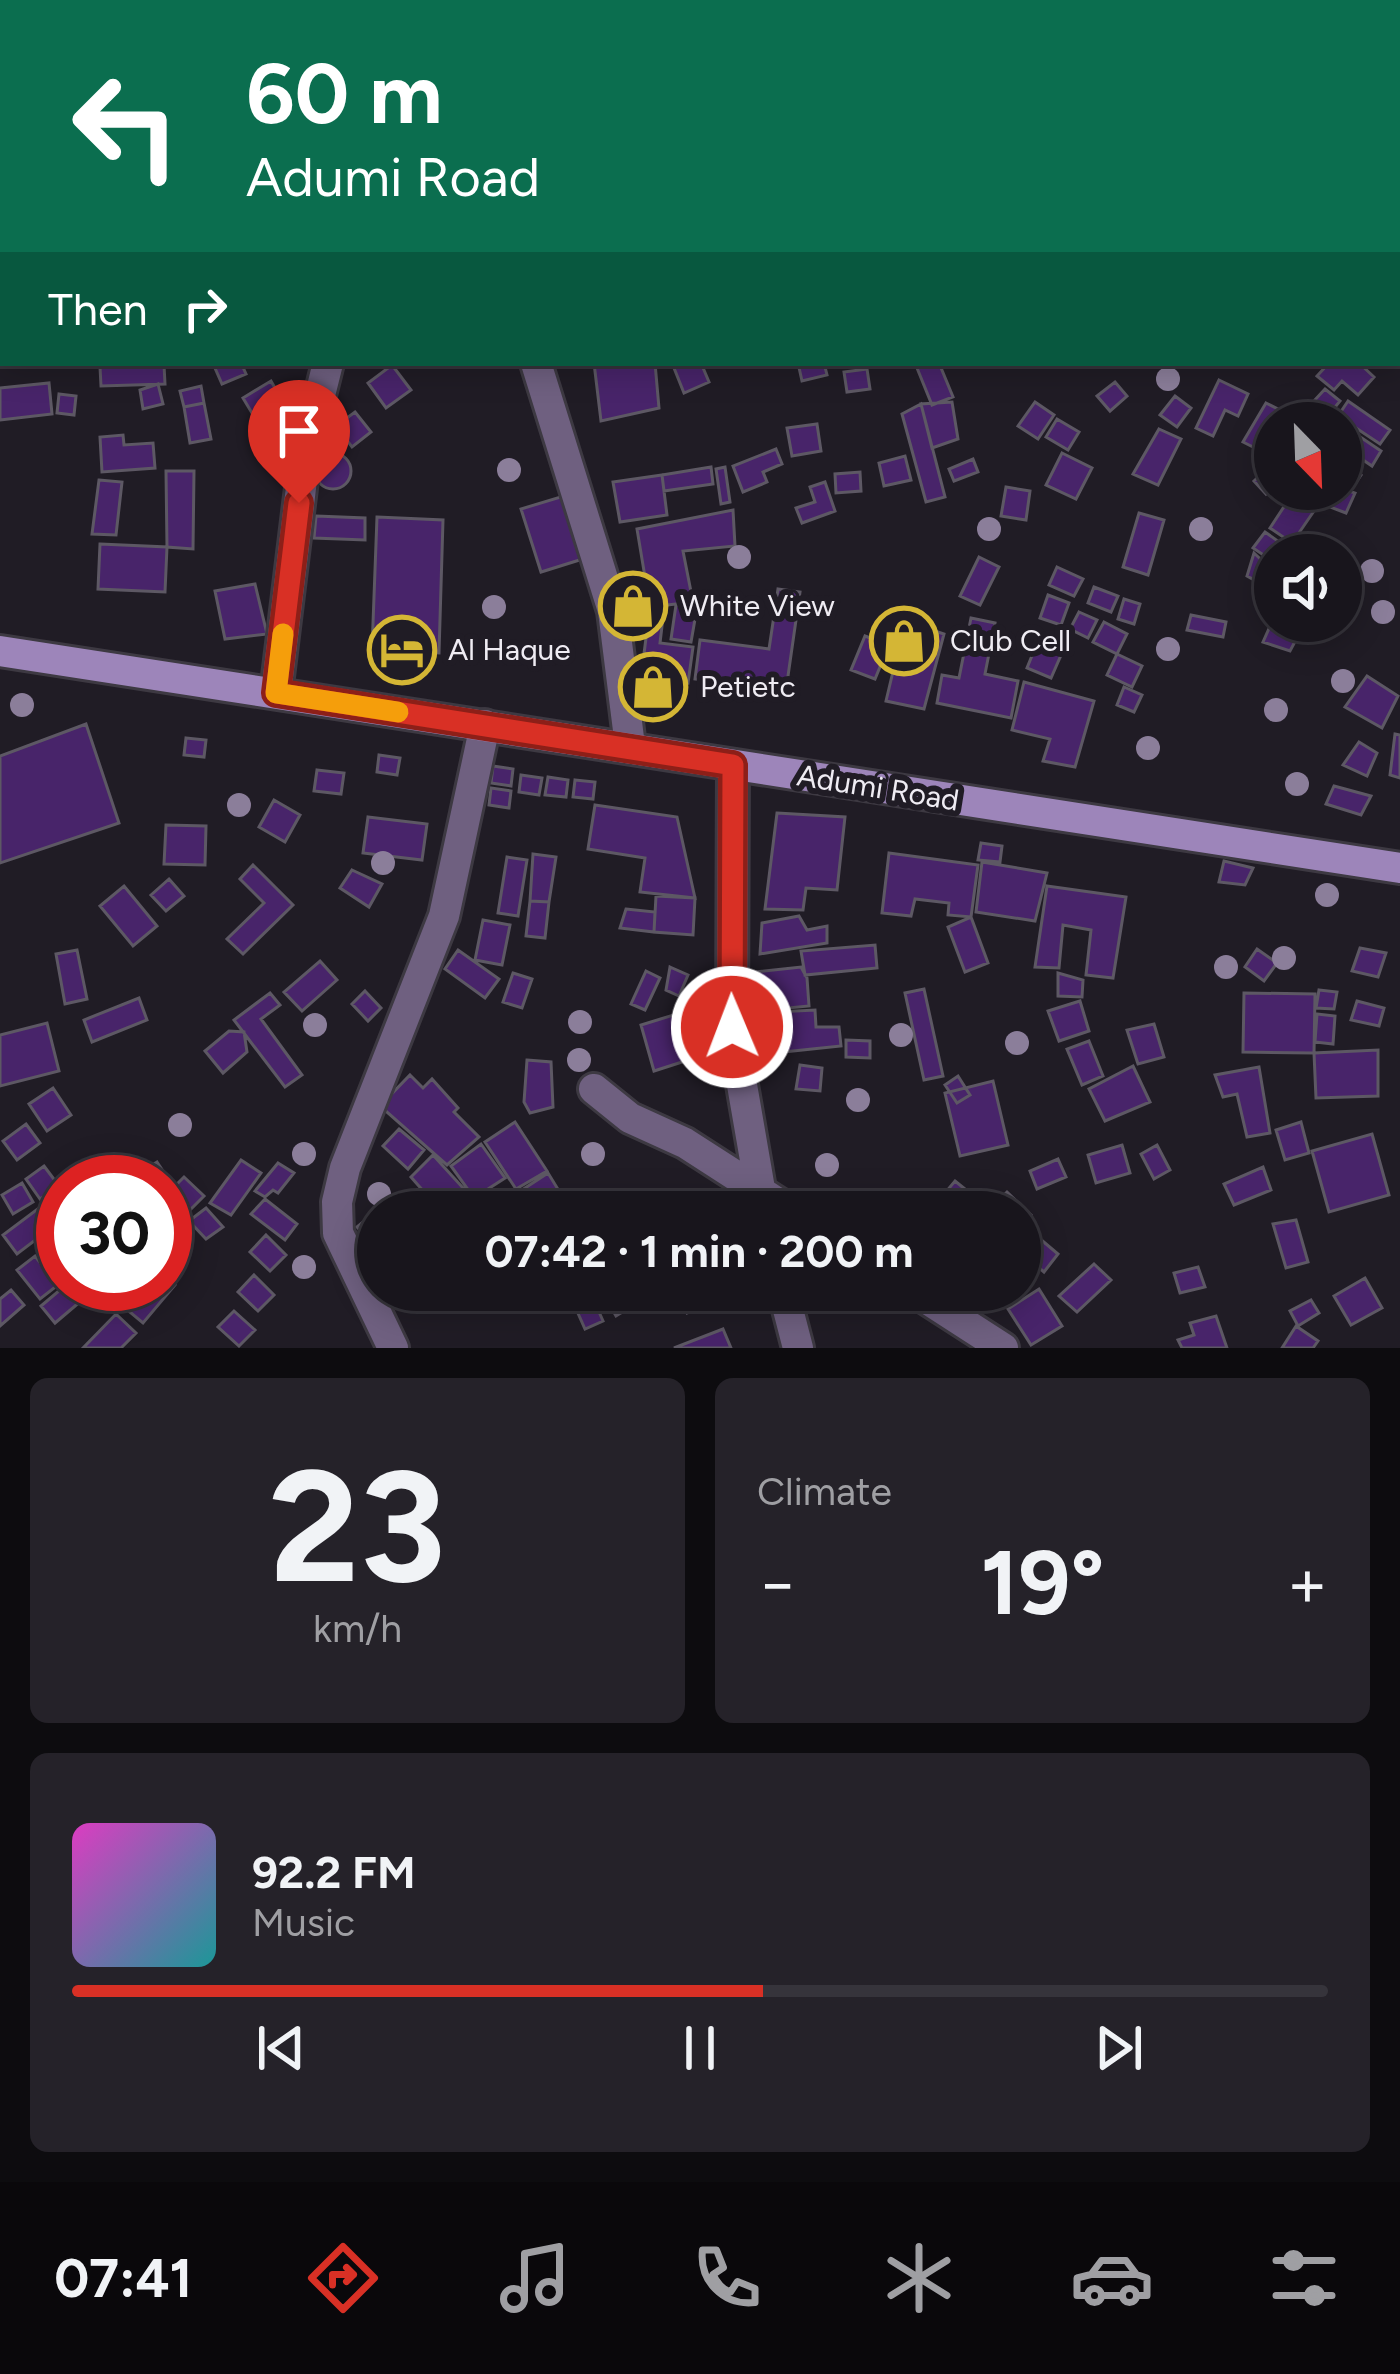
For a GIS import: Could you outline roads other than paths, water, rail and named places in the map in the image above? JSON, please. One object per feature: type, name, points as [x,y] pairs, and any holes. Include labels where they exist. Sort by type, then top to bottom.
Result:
[{"type":"main road","name":"Adumi Road","points":[[0,651],[1400,868]]},
{"type":"street","points":[[276,693],[305,455],[327,366]]},
{"type":"street","points":[[537,366],[614,611],[630,746]]},
{"type":"street","points":[[393,1348],[338,1233],[337,1202],[345,1168],[444,916],[485,725]]},
{"type":"street","points":[[733,765],[732,1027],[760,1191]]},
{"type":"street","points":[[594,1089],[630,1118],[685,1143],[749,1191]]},
{"type":"street","points":[[788,1311],[798,1348]]},
{"type":"street","points":[[946,1311],[1003,1348]]},
{"type":"place","name":"White View","points":[[633,606]]},
{"type":"place","name":"Club Cell","points":[[904,641]]},
{"type":"place","name":"Al Haque","points":[[402,650]]},
{"type":"place","name":"Petietc","points":[[653,687]]}]
